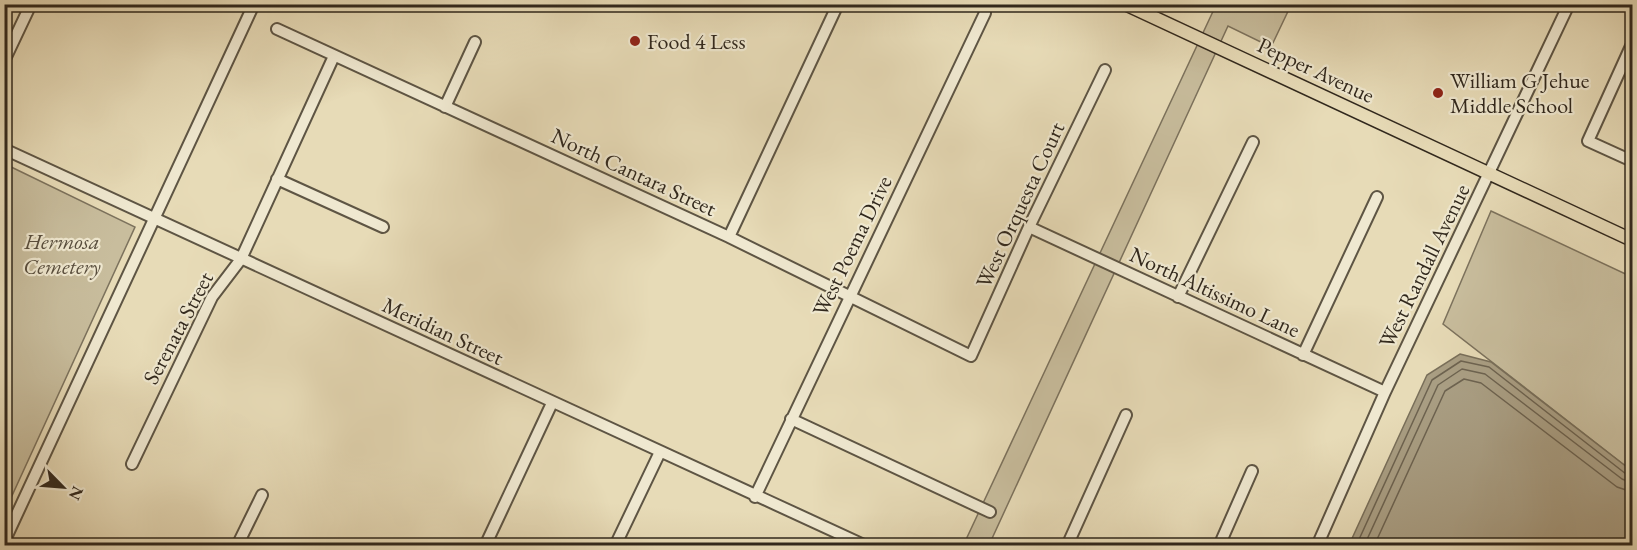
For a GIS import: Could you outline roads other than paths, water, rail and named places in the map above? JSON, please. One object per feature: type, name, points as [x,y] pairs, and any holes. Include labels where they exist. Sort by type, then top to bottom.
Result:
[{"type":"main road","name":"Pepper Avenue","points":[[1125,4],[1632,240]]},
{"type":"street","points":[[4,61],[31,4]]},
{"type":"street","points":[[4,542],[254,4]]},
{"type":"street","points":[[729,237],[838,4]]},
{"type":"street","name":"West Randall Avenue","points":[[1317,546],[1385,392],[1569,4]]},
{"type":"street","name":"West Poema Drive","points":[[755,497],[985,13]]},
{"type":"street","name":"North Cantara Street","points":[[277,28],[729,237],[848,298],[971,356]]},
{"type":"street","points":[[445,107],[475,42]]},
{"type":"street","points":[[1632,46],[1588,141],[1632,161]]},
{"type":"street","name":"Serenata Street","points":[[132,464],[212,297],[241,259],[334,56]]},
{"type":"street","name":"West Orquesta Court","points":[[971,356],[1029,227],[1105,70]]},
{"type":"street","points":[[1178,297],[1253,142]]},
{"type":"street","name":"Meridian Street","points":[[4,149],[755,497],[866,546]]},
{"type":"street","points":[[277,179],[382,227]]},
{"type":"street","points":[[1303,355],[1377,197]]},
{"type":"street","name":"North Altissimo Lane","points":[[1029,227],[1385,392]]},
{"type":"street","points":[[485,546],[552,403]]},
{"type":"street","points":[[1067,546],[1126,415]]},
{"type":"street","points":[[791,419],[990,512]]},
{"type":"street","points":[[615,546],[660,452]]},
{"type":"street","points":[[1219,546],[1252,471]]},
{"type":"street","points":[[237,546],[262,495]]},
{"type":"water","points":[[1460,354],[1491,362],[1632,471],[1632,527],[1624,545],[1349,545],[1427,375]]},
{"type":"place","name":"Food 4 Less","points":[[635,41]]},
{"type":"place","name":"William G Jehue Middle School","points":[[1438,93]]},
{"type":"park label","name":"Hermosa Cemetery","points":[[62,254]]}]
